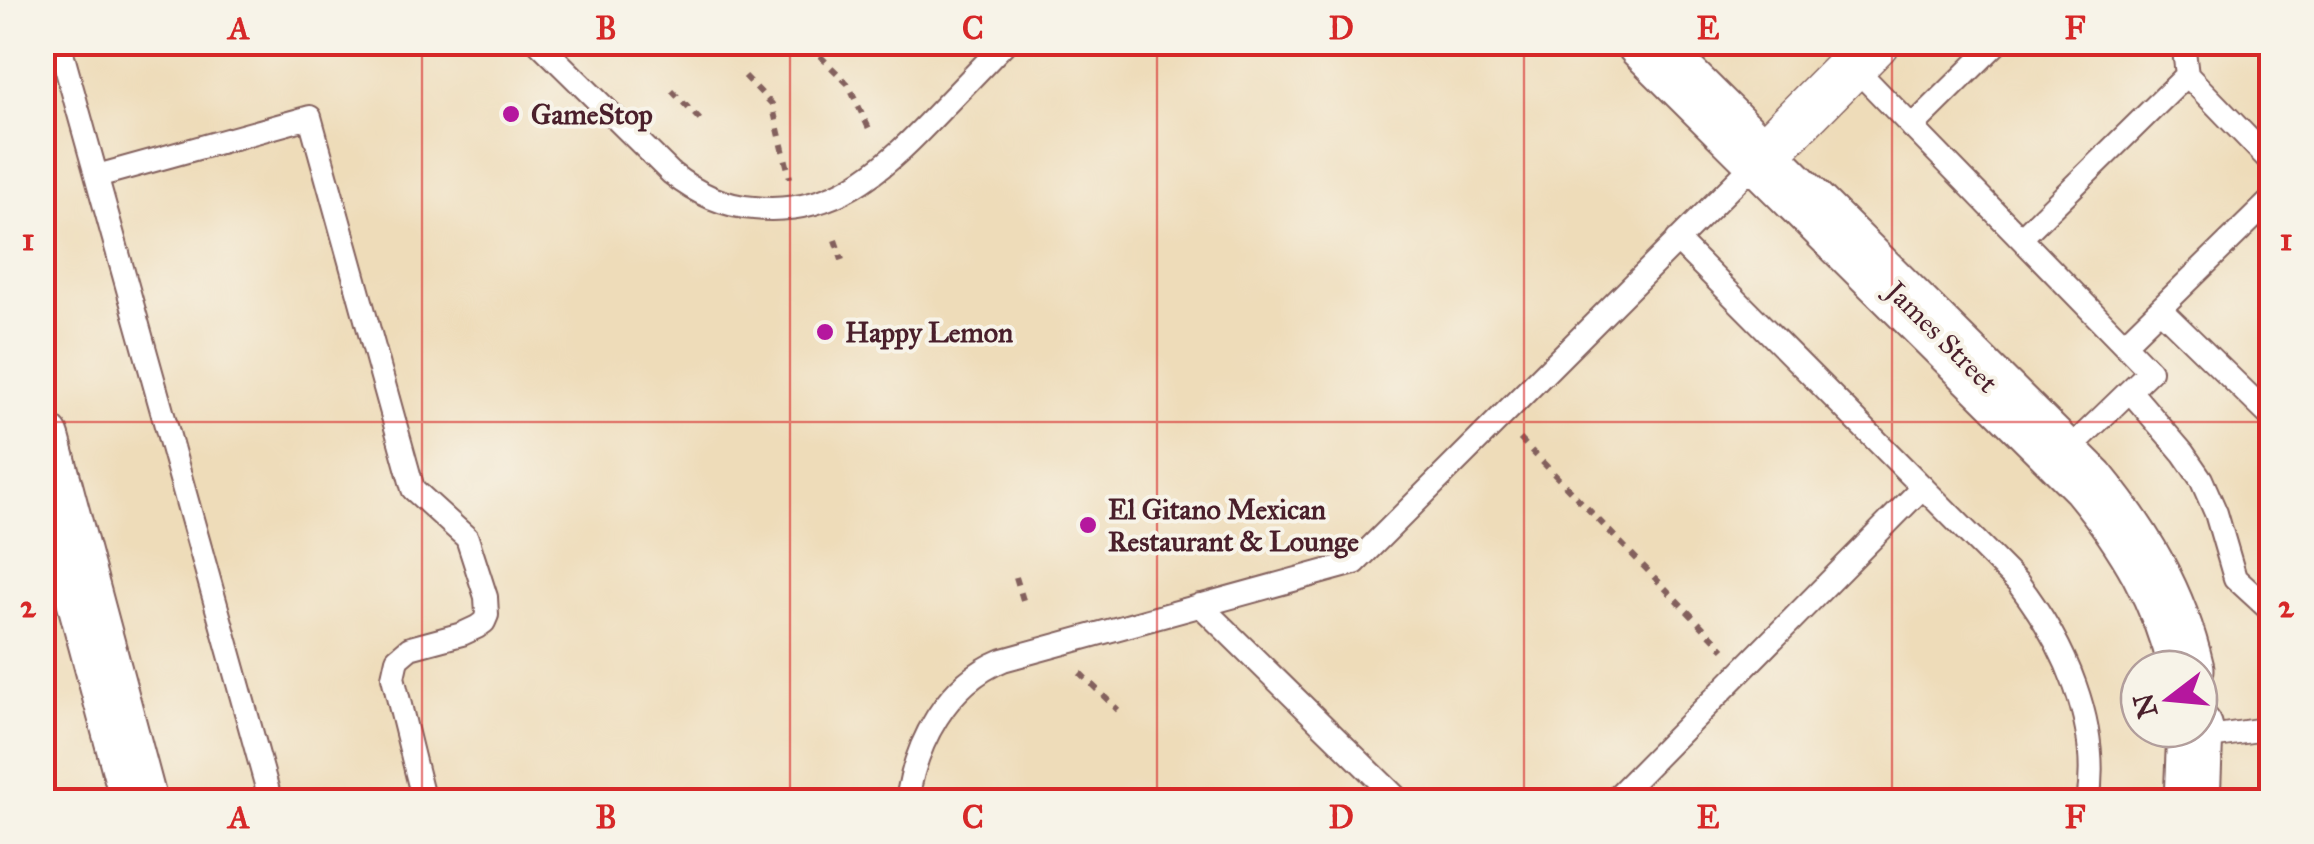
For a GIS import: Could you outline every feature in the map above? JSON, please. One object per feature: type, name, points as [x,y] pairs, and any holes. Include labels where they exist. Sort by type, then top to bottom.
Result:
[{"type":"street","name":"James Street","points":[[1644,42],[2088,482],[2121,522],[2156,581],[2181,649]]},
{"type":"street","points":[[1761,157],[1863,54]]},
{"type":"street","points":[[42,440],[139,802]]},
{"type":"street","points":[[2192,802],[2195,749]]},
{"type":"lane","points":[[60,42],[271,802]]},
{"type":"lane","points":[[538,42],[691,189],[719,202],[773,210],[798,208],[840,196],[862,182],[894,158],[1006,42]]},
{"type":"lane","points":[[1912,127],[1998,42]]},
{"type":"lane","points":[[2183,42],[2187,76],[2272,163]]},
{"type":"lane","points":[[1863,54],[1912,127],[2150,371],[2062,456]]},
{"type":"lane","points":[[2021,238],[2187,76]]},
{"type":"lane","points":[[97,176],[310,117],[414,490],[467,538],[487,606],[488,615],[477,628],[410,648],[394,667],[395,687],[424,802]]},
{"type":"lane","points":[[907,802],[914,769],[932,726],[947,702],[985,667],[1355,562],[1761,157]]},
{"type":"lane","points":[[2124,344],[2272,200]]},
{"type":"lane","points":[[1677,240],[2018,583],[2052,632],[2066,664],[2086,730],[2088,802]]},
{"type":"lane","points":[[2160,309],[2272,418]]},
{"type":"lane","points":[[2130,391],[2183,452],[2200,479],[2216,512],[2235,578],[2272,612]]},
{"type":"lane","points":[[1612,802],[1922,487]]},
{"type":"lane","points":[[1200,605],[1401,802]]},
{"type":"lane","points":[[2219,732],[2272,728]]},
{"type":"path","points":[[820,56],[848,84],[871,133]]},
{"type":"path","points":[[745,76],[772,104],[790,179]]},
{"type":"path","points":[[672,91],[702,123]]},
{"type":"path","points":[[835,240],[842,260]]},
{"type":"path","points":[[1519,438],[1743,669]]},
{"type":"path","points":[[1016,577],[1023,600]]},
{"type":"path","points":[[1080,673],[1118,710]]},
{"type":"path","points":[[968,792],[977,802]]},
{"type":"place","name":"GameStop","points":[[511,114]]},
{"type":"place","name":"Happy Lemon","points":[[825,332]]},
{"type":"place","name":"El Gitano Mexican Restaurant & Lounge","points":[[1088,525]]}]
